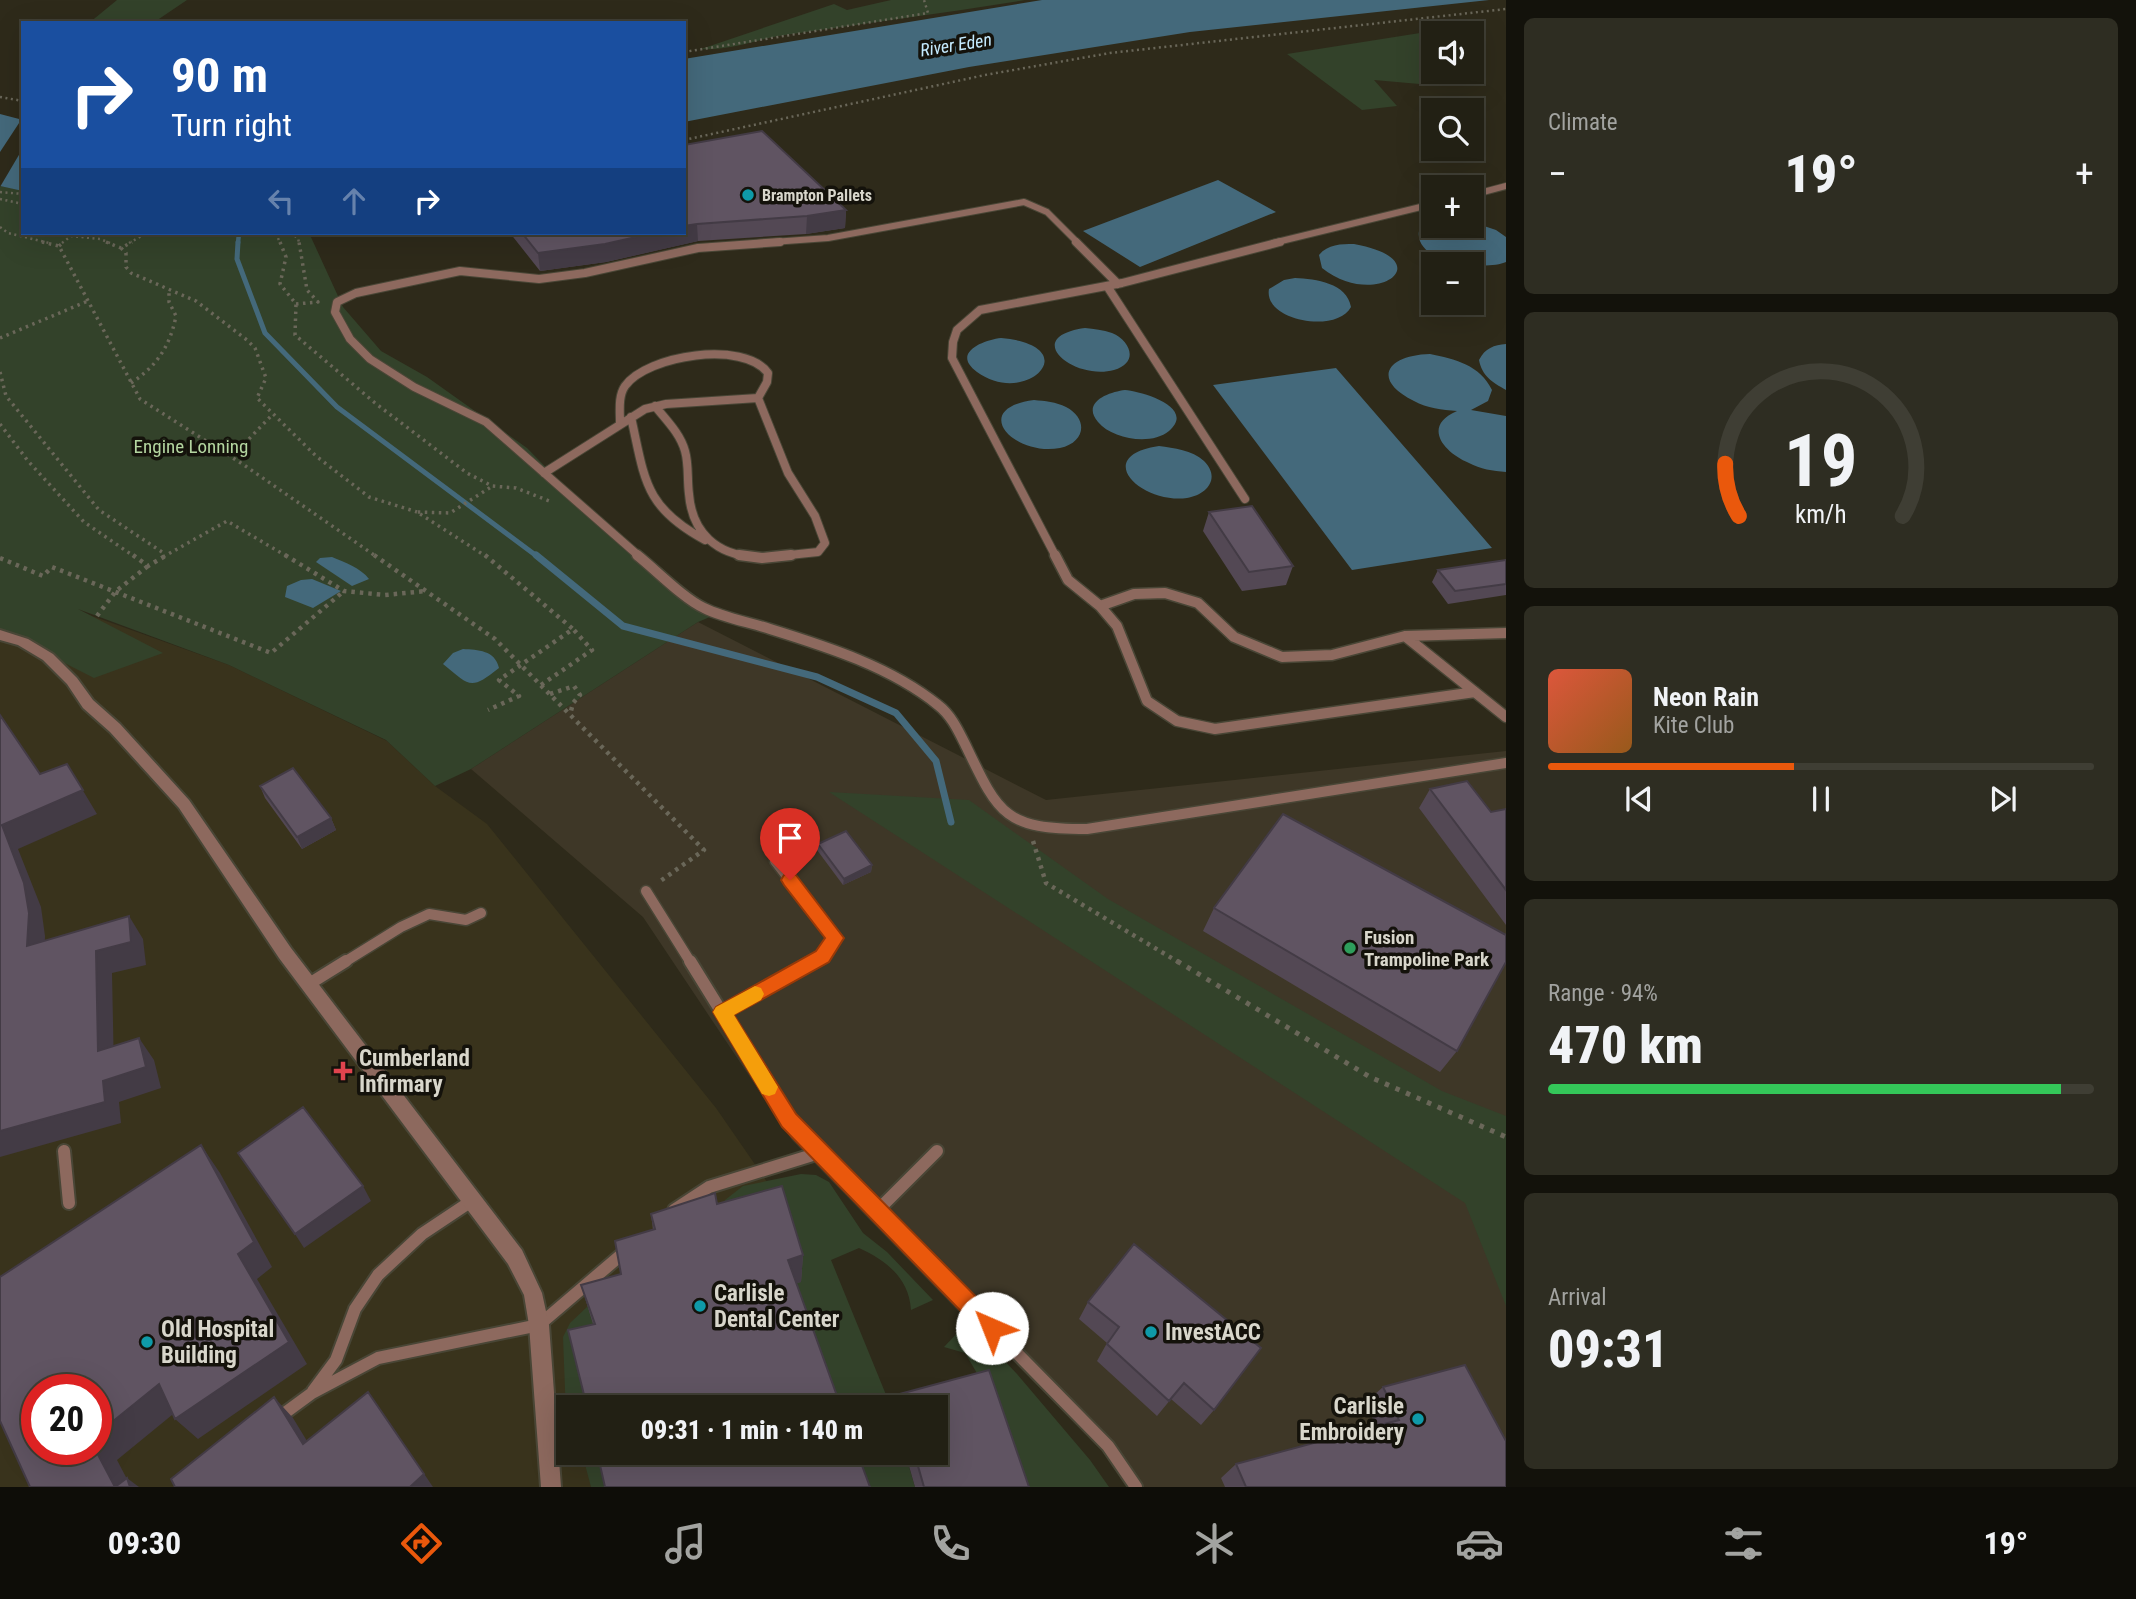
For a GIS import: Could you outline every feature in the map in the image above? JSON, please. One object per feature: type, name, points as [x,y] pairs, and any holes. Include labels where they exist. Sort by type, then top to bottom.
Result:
[{"type":"street","points":[[0,635],[23,642],[48,657],[72,681],[88,704],[115,728],[184,804],[309,984],[516,1258],[533,1293],[539,1325],[551,1487]]},
{"type":"lane","points":[[1484,192],[1506,186]]},
{"type":"lane","points":[[1118,284],[1047,212],[1024,202],[828,238],[698,248],[585,273],[539,279],[460,271],[356,293],[337,302],[335,312],[340,325],[370,359],[414,387],[486,422],[614,536],[703,608],[866,662],[899,677],[922,692],[941,707],[956,726],[990,796],[1000,808],[1017,820],[1051,829],[1087,830],[1506,763]]},
{"type":"lane","points":[[1421,207],[1118,284],[980,310],[962,323],[950,341],[952,358],[1068,580],[1100,606],[1117,626],[1147,701],[1177,721],[1215,729],[1475,692]]},
{"type":"lane","points":[[1107,286],[1245,499]]},
{"type":"lane","points":[[620,423],[620,397],[630,379],[643,370],[682,360],[717,354],[740,355],[753,359],[762,364],[768,373],[767,382],[758,398]]},
{"type":"lane","points":[[544,473],[620,423],[655,406],[758,398]]},
{"type":"lane","points":[[631,417],[644,478],[651,495],[678,527],[733,556],[748,559],[818,552],[824,547],[814,516],[788,474],[758,398]]},
{"type":"lane","points":[[655,406],[683,443],[691,510],[702,533],[715,545]]},
{"type":"lane","points":[[1100,606],[1134,594],[1165,593],[1198,603],[1234,637],[1282,657],[1332,654],[1405,636],[1506,633]]},
{"type":"lane","points":[[1405,636],[1506,717]]},
{"type":"lane","points":[[722,1012],[822,956],[835,938],[775,861]]},
{"type":"lane","points":[[646,891],[789,1121],[1108,1446],[1136,1487]]},
{"type":"lane","points":[[309,984],[401,927],[429,914],[466,920],[481,913]]},
{"type":"lane","points":[[64,1151],[69,1203]]},
{"type":"lane","points":[[877,1211],[937,1152]]},
{"type":"lane","points":[[659,1223],[709,1187],[819,1153]]},
{"type":"lane","points":[[312,1393],[337,1356],[356,1308],[370,1286],[400,1252],[426,1229],[473,1200]]},
{"type":"lane","points":[[270,1424],[312,1393],[378,1358],[539,1325],[639,1240]]},
{"type":"path","points":[[686,52],[928,13],[924,0]]},
{"type":"path","points":[[686,140],[985,75],[1110,53],[1404,18],[1506,9]]},
{"type":"path","points":[[0,97],[21,102]]},
{"type":"path","points":[[0,192],[21,194]]},
{"type":"path","points":[[0,199],[21,204]]},
{"type":"path","points":[[0,227],[8,233],[59,246],[139,399],[225,453],[495,639],[704,850],[646,891]]},
{"type":"path","points":[[121,248],[144,235]]},
{"type":"path","points":[[293,235],[298,238],[307,290],[318,302],[296,304]]},
{"type":"path","points":[[59,246],[71,236],[100,239],[126,253],[126,268],[131,273],[196,301],[255,348],[266,378],[257,398],[316,456],[369,497],[417,512],[487,556],[573,629],[592,650],[541,685]]},
{"type":"path","points":[[131,383],[147,374],[163,357],[176,316],[169,302],[169,289]]},
{"type":"path","points":[[0,338],[29,323],[88,301]]},
{"type":"path","points":[[0,372],[6,396],[99,510],[165,554]]},
{"type":"path","points":[[225,453],[241,447],[254,437],[272,415]]},
{"type":"path","points":[[0,424],[28,461],[84,522],[148,566]]},
{"type":"path","points":[[417,512],[450,513],[492,486],[516,488],[553,503]]},
{"type":"path","points":[[97,616],[116,592],[148,566],[227,520],[344,591],[376,594],[426,591]]},
{"type":"path","points":[[0,558],[43,576],[52,567],[271,653],[344,591]]},
{"type":"path","points":[[488,710],[519,696],[499,680],[573,629]]},
{"type":"path","points":[[550,694],[575,687],[580,695],[573,703],[570,715]]},
{"type":"path","points":[[1029,823],[1046,883],[1370,1077],[1506,1137]]},
{"type":"shaded area","name":"Cumberland Infirmary","points":[[0,583],[229,665],[387,741],[435,786],[487,824],[716,1108],[794,1221],[584,1395],[556,1395],[556,1465],[873,1465],[881,1487],[0,1487]]},
{"type":"shaded area","points":[[698,622],[1046,800],[1506,751],[1506,1487],[1136,1487],[1107,1445],[958,1311],[792,1140],[643,917],[471,769]]},
{"type":"green space","points":[[117,0],[187,0],[156,21],[91,21]]},
{"type":"green space","points":[[891,0],[1025,0],[785,35],[722,48],[701,49],[834,4],[847,10]]},
{"type":"green space","points":[[1421,33],[1421,84],[1438,84],[1431,85],[1374,80],[1397,106],[1362,110],[1287,54]]},
{"type":"green space","name":"Engine Lonning","points":[[0,186],[21,190],[21,235],[310,235],[343,307],[381,351],[427,377],[527,448],[613,536],[688,596],[717,614],[698,622],[471,769],[435,786],[386,740],[229,665],[78,609],[163,653],[94,678],[23,642],[0,635]]},
{"type":"green space","points":[[829,792],[969,800],[1108,899],[1442,1091],[1506,1116],[1506,1306],[1465,1203]]},
{"type":"green space","points":[[801,1174],[816,1175],[829,1182],[863,1233],[887,1252],[933,1300],[911,1310],[906,1289],[895,1272],[859,1248],[831,1260],[886,1395],[822,1395],[716,1221],[725,1200],[743,1186]]},
{"type":"green space","points":[[622,1274],[591,1395],[565,1395],[563,1337],[570,1323]]},
{"type":"green space","points":[[962,1328],[977,1332],[1017,1374],[1090,1460],[1109,1487],[1012,1487],[984,1385],[965,1353],[944,1347]]},
{"type":"green space","points":[[585,1465],[602,1465],[607,1487],[591,1487]]},
{"type":"green space","points":[[850,1465],[909,1465],[915,1487],[858,1487]]},
{"type":"water","name":"River Eden","points":[[1042,0],[1489,0],[1190,32],[969,67],[686,122],[686,59]]},
{"type":"water","points":[[0,114],[21,119],[21,191],[0,186]]},
{"type":"water","points":[[1218,180],[1276,212],[1140,267],[1083,231]]},
{"type":"water","points":[[1484,226],[1496,230],[1506,237],[1506,262],[1484,266],[1484,252],[1430,252],[1420,242],[1421,230],[1421,238],[1484,238]]},
{"type":"water","points":[[1354,244],[1380,251],[1394,261],[1397,270],[1392,278],[1379,284],[1362,285],[1343,280],[1322,268],[1319,255],[1323,251],[1335,245]]},
{"type":"water","points":[[1295,278],[1321,281],[1337,288],[1344,292],[1351,307],[1343,315],[1331,320],[1317,322],[1289,316],[1277,309],[1270,300],[1269,289],[1284,280]]},
{"type":"water","points":[[1085,328],[1112,333],[1124,341],[1130,352],[1127,362],[1114,370],[1099,372],[1070,364],[1060,356],[1055,348],[1056,340],[1066,333]]},
{"type":"water","points":[[1001,338],[1027,343],[1041,352],[1045,362],[1040,372],[1029,379],[1014,383],[996,381],[977,372],[967,359],[968,353],[986,341]]},
{"type":"water","points":[[1506,344],[1506,390],[1488,378],[1479,360],[1490,348]]},
{"type":"water","points":[[1430,354],[1466,365],[1487,381],[1492,390],[1488,401],[1471,410],[1506,416],[1506,472],[1473,465],[1445,446],[1440,438],[1440,424],[1457,411],[1419,403],[1400,393],[1392,385],[1390,370],[1395,364],[1415,355]]},
{"type":"water","points":[[1336,368],[1492,548],[1352,570],[1213,385]]},
{"type":"water","points":[[1125,390],[1142,393],[1163,402],[1176,415],[1176,422],[1161,436],[1142,439],[1122,436],[1104,428],[1094,415],[1095,404],[1105,396]]},
{"type":"water","points":[[1034,400],[1058,404],[1073,412],[1081,424],[1079,436],[1075,441],[1060,448],[1043,449],[1028,446],[1005,431],[1001,422],[1004,413],[1014,405]]},
{"type":"water","points":[[1159,446],[1188,452],[1204,461],[1211,474],[1206,489],[1187,498],[1170,498],[1140,487],[1130,478],[1126,468],[1128,459],[1139,451]]},
{"type":"water","points":[[332,557],[347,563],[369,579],[352,586],[316,562],[320,558]]},
{"type":"water","points":[[312,579],[341,591],[313,608],[285,597],[287,586]]},
{"type":"water","points":[[463,649],[490,654],[499,668],[476,683],[465,681],[443,664],[453,653]]},
{"type":"pier","points":[[21,120],[21,151],[0,187],[0,152]]},
{"type":"building","points":[[762,131],[846,210],[807,216],[686,226],[686,145]]},
{"type":"building","points":[[524,235],[645,235],[605,244],[538,253]]},
{"type":"building","points":[[1252,506],[1293,566],[1249,572],[1209,512]]},
{"type":"building","points":[[1506,560],[1506,584],[1455,591],[1438,570]]},
{"type":"building","points":[[0,715],[40,774],[67,764],[83,790],[2,825],[24,883],[29,913],[27,946],[129,916],[131,942],[96,951],[98,1051],[139,1038],[146,1067],[103,1081],[105,1102],[0,1131]]},
{"type":"building","points":[[293,768],[331,818],[297,837],[260,786]]},
{"type":"building","points":[[1467,781],[1491,812],[1506,809],[1506,890],[1430,789]]},
{"type":"building","name":"Fusion Trampoline Park","points":[[1283,814],[1506,935],[1506,962],[1457,1051],[1214,908]]},
{"type":"building","points":[[846,831],[872,865],[844,879],[818,844]]},
{"type":"building","points":[[303,1107],[363,1186],[295,1234],[238,1153]]},
{"type":"building","name":"Old Hospital Building","points":[[201,1145],[254,1242],[238,1254],[289,1342],[175,1419],[159,1384],[112,1422],[112,1374],[21,1374],[21,1465],[103,1465],[115,1487],[30,1487],[0,1421],[0,1277]]},
{"type":"building","name":"Carlisle Dental Center","points":[[782,1186],[803,1255],[788,1260],[837,1395],[584,1395],[568,1330],[595,1324],[581,1285],[621,1274],[615,1241],[655,1229],[651,1214],[715,1193],[717,1204]]},
{"type":"building","name":"InvestACC","points":[[1134,1244],[1261,1348],[1214,1410],[1184,1383],[1169,1401],[1107,1344],[1119,1327],[1088,1302]]},
{"type":"building","name":"Carlisle Embroidery","points":[[1465,1365],[1506,1441],[1506,1487],[1246,1487],[1236,1464],[1399,1420],[1383,1387]]},
{"type":"building","points":[[989,1370],[1029,1487],[924,1487],[918,1465],[948,1465],[948,1395],[896,1395]]},
{"type":"building","points":[[368,1392],[424,1474],[410,1487],[175,1487],[171,1479],[274,1397],[303,1444]]},
{"type":"building","points":[[600,1465],[862,1465],[870,1487],[605,1487]]},
{"type":"building","points":[[127,1478],[130,1487],[115,1487]]},
{"type":"waterway","points":[[238,243],[239,235]]},
{"type":"waterway","points":[[238,242],[237,259],[265,333],[337,407],[538,557]]},
{"type":"waterway","points":[[536,555],[623,626],[817,677],[896,713],[936,761],[951,822]]},
{"type":"slow traffic","points":[[755,994],[722,1012],[769,1087]]},
{"type":"place","name":"Brampton Pallets","points":[[748,195]]},
{"type":"place","name":"Fusion Trampoline Park","points":[[1350,948]]},
{"type":"place","name":"Cumberland Infirmary","points":[[343,1071]]},
{"type":"place","name":"Carlisle Dental Center","points":[[700,1306]]},
{"type":"place","name":"InvestACC","points":[[1151,1332]]},
{"type":"place","name":"Old Hospital Building","points":[[147,1342]]},
{"type":"place","name":"Carlisle Embroidery","points":[[1418,1419]]},
{"type":"route","points":[[790,880],[835,938],[822,956],[722,1012],[789,1121],[992,1328]]}]
